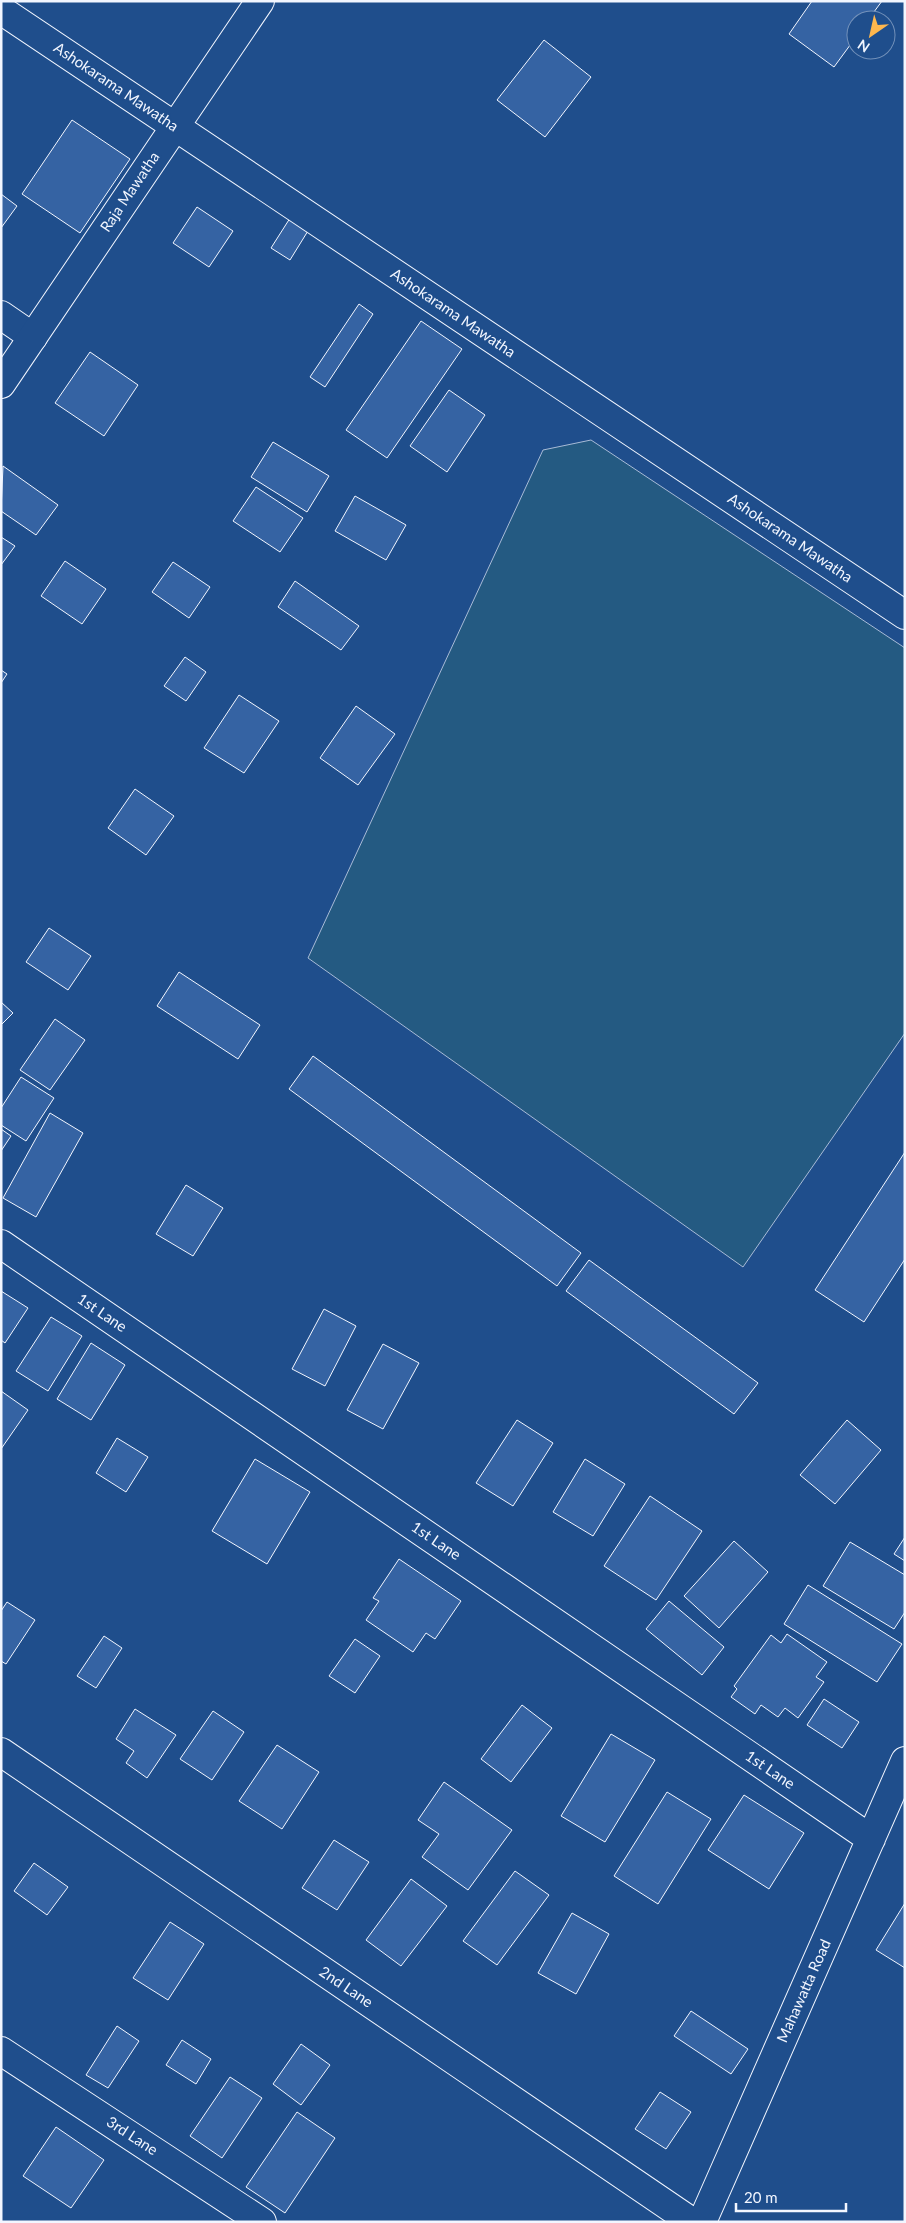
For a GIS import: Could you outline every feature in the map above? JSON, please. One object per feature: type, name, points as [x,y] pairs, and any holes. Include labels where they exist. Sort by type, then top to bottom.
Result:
[{"type":"street","name":"Raja Mawatha","points":[[1,384],[260,1]]},
{"type":"street","name":"Ashokarama Mawatha","points":[[1,10],[905,615]]},
{"type":"street","points":[[1,315],[33,337]]},
{"type":"street","name":"1st Lane","points":[[1,1244],[871,1839]]},
{"type":"street","name":"2nd Lane","points":[[1,1752],[692,2222]]},
{"type":"street","name":"Mahawatta Road","points":[[702,2222],[905,1761]]},
{"type":"street","name":"3rd Lane","points":[[1,2051],[262,2222]]},
{"type":"shaded area","points":[[591,440],[905,648],[905,1033],[743,1267],[308,958],[543,450]]},
{"type":"building","points":[[812,1],[882,1],[875,10],[846,10],[846,51],[834,67],[789,34]]},
{"type":"building","points":[[544,40],[591,77],[545,137],[497,100]]},
{"type":"building","points":[[72,120],[130,159],[80,233],[22,194]]},
{"type":"building","points":[[1,194],[17,206],[1,228]]},
{"type":"building","points":[[197,207],[233,231],[209,267],[173,243]]},
{"type":"building","points":[[292,215],[311,226],[290,260],[271,248]]},
{"type":"building","points":[[359,304],[373,314],[325,387],[310,377]]},
{"type":"building","points":[[421,321],[462,349],[387,458],[346,430]]},
{"type":"building","points":[[90,352],[138,385],[104,436],[55,403]]},
{"type":"building","points":[[449,390],[485,415],[447,472],[410,446]]},
{"type":"building","points":[[273,442],[329,476],[307,512],[251,477]]},
{"type":"building","points":[[3,466],[58,505],[36,535],[1,511]]},
{"type":"building","points":[[256,487],[303,518],[280,552],[233,521]]},
{"type":"building","points":[[355,496],[406,525],[386,560],[335,531]]},
{"type":"building","points":[[1,537],[15,546],[1,565]]},
{"type":"building","points":[[65,561],[106,589],[82,624],[41,596]]},
{"type":"building","points":[[173,562],[210,587],[189,618],[152,592]]},
{"type":"building","points":[[295,581],[359,626],[341,650],[278,607]]},
{"type":"building","points":[[185,657],[206,672],[186,701],[164,686]]},
{"type":"building","points":[[1,670],[7,674],[1,683]]},
{"type":"building","points":[[239,695],[279,721],[244,773],[204,748]]},
{"type":"building","points":[[356,706],[395,734],[358,785],[320,758]]},
{"type":"building","points":[[135,789],[174,816],[146,855],[108,828]]},
{"type":"building","points":[[49,928],[91,956],[68,990],[26,962]]},
{"type":"building","points":[[179,972],[260,1025],[238,1059],[157,1006]]},
{"type":"building","points":[[1,1002],[13,1013],[1,1025]]},
{"type":"building","points":[[55,1019],[85,1040],[50,1090],[20,1070]]},
{"type":"building","points":[[313,1056],[581,1253],[557,1286],[289,1089]]},
{"type":"building","points":[[21,1077],[54,1098],[26,1141],[1,1125],[1,1108]]},
{"type":"building","points":[[50,1113],[83,1133],[36,1217],[3,1198]]},
{"type":"building","points":[[1,1129],[11,1136],[1,1151]]},
{"type":"building","points":[[905,1152],[905,1259],[864,1322],[815,1290]]},
{"type":"building","points":[[186,1185],[223,1208],[193,1256],[156,1234]]},
{"type":"building","points":[[589,1260],[758,1383],[734,1414],[566,1291]]},
{"type":"building","points":[[1,1291],[28,1308],[5,1343],[1,1340]]},
{"type":"building","points":[[324,1309],[356,1326],[325,1386],[292,1369]]},
{"type":"building","points":[[51,1317],[82,1336],[48,1391],[16,1371]]},
{"type":"building","points":[[91,1343],[125,1365],[91,1420],[57,1399]]},
{"type":"building","points":[[383,1344],[419,1363],[383,1429],[347,1410]]},
{"type":"building","points":[[1,1391],[28,1410],[1,1449]]},
{"type":"building","points":[[517,1420],[553,1443],[513,1506],[476,1483]]},
{"type":"building","points":[[847,1420],[881,1450],[835,1504],[800,1475]]},
{"type":"building","points":[[117,1438],[148,1457],[126,1492],[96,1473]]},
{"type":"building","points":[[255,1459],[310,1492],[267,1564],[212,1531]]},
{"type":"building","points":[[585,1459],[625,1484],[593,1536],[553,1512]]},
{"type":"building","points":[[650,1496],[702,1531],[656,1600],[604,1566]]},
{"type":"building","points":[[905,1537],[905,1561],[894,1554]]},
{"type":"building","points":[[734,1541],[768,1572],[719,1628],[684,1596]]},
{"type":"building","points":[[850,1542],[905,1575],[905,1612],[894,1629],[823,1586]]},
{"type":"building","points":[[399,1559],[461,1601],[435,1639],[426,1633],[413,1652],[366,1620],[379,1601],[373,1598]]},
{"type":"building","points":[[808,1585],[902,1644],[877,1682],[784,1624]]},
{"type":"building","points":[[669,1601],[724,1647],[702,1675],[646,1629]]},
{"type":"building","points":[[7,1602],[35,1620],[6,1664],[1,1661],[1,1611]]},
{"type":"building","points":[[787,1634],[827,1662],[816,1677],[824,1682],[798,1718],[785,1708],[778,1717],[761,1705],[755,1714],[731,1697],[737,1689],[734,1686],[771,1635],[781,1643]]},
{"type":"building","points":[[104,1636],[122,1648],[96,1688],[77,1676]]},
{"type":"building","points":[[355,1639],[380,1656],[355,1693],[329,1676]]},
{"type":"building","points":[[824,1699],[859,1722],[842,1748],[807,1725]]},
{"type":"building","points":[[522,1705],[552,1728],[511,1782],[481,1759]]},
{"type":"building","points":[[135,1709],[176,1735],[147,1778],[126,1763],[134,1751],[116,1739]]},
{"type":"building","points":[[213,1711],[244,1732],[212,1780],[180,1759]]},
{"type":"building","points":[[611,1734],[655,1760],[605,1842],[561,1816]]},
{"type":"building","points":[[277,1745],[319,1772],[282,1829],[239,1801]]},
{"type":"building","points":[[444,1782],[512,1830],[468,1890],[422,1857],[439,1834],[418,1820]]},
{"type":"building","points":[[667,1792],[711,1819],[658,1904],[614,1876]]},
{"type":"building","points":[[744,1795],[804,1833],[769,1889],[708,1850]]},
{"type":"building","points":[[334,1840],[369,1862],[337,1910],[302,1888]]},
{"type":"building","points":[[34,1863],[68,1887],[47,1915],[14,1891]]},
{"type":"building","points":[[515,1871],[549,1895],[497,1965],[463,1941]]},
{"type":"building","points":[[411,1879],[447,1906],[401,1966],[366,1940]]},
{"type":"building","points":[[905,1903],[905,1968],[876,1950]]},
{"type":"building","points":[[572,1913],[609,1934],[576,1994],[538,1973]]},
{"type":"building","points":[[170,1922],[204,1944],[168,2000],[133,1978]]},
{"type":"building","points":[[691,2011],[748,2049],[731,2074],[674,2036]]},
{"type":"building","points":[[117,2026],[139,2041],[108,2088],[86,2075]]},
{"type":"building","points":[[182,2040],[211,2059],[196,2084],[166,2065]]},
{"type":"building","points":[[301,2044],[330,2065],[301,2105],[273,2084]]},
{"type":"building","points":[[230,2077],[262,2098],[222,2158],[190,2136]]},
{"type":"building","points":[[660,2092],[691,2112],[666,2149],[635,2129]]},
{"type":"building","points":[[297,2112],[335,2138],[285,2213],[246,2187]]},
{"type":"building","points":[[56,2127],[104,2160],[71,2208],[23,2176]]}]
